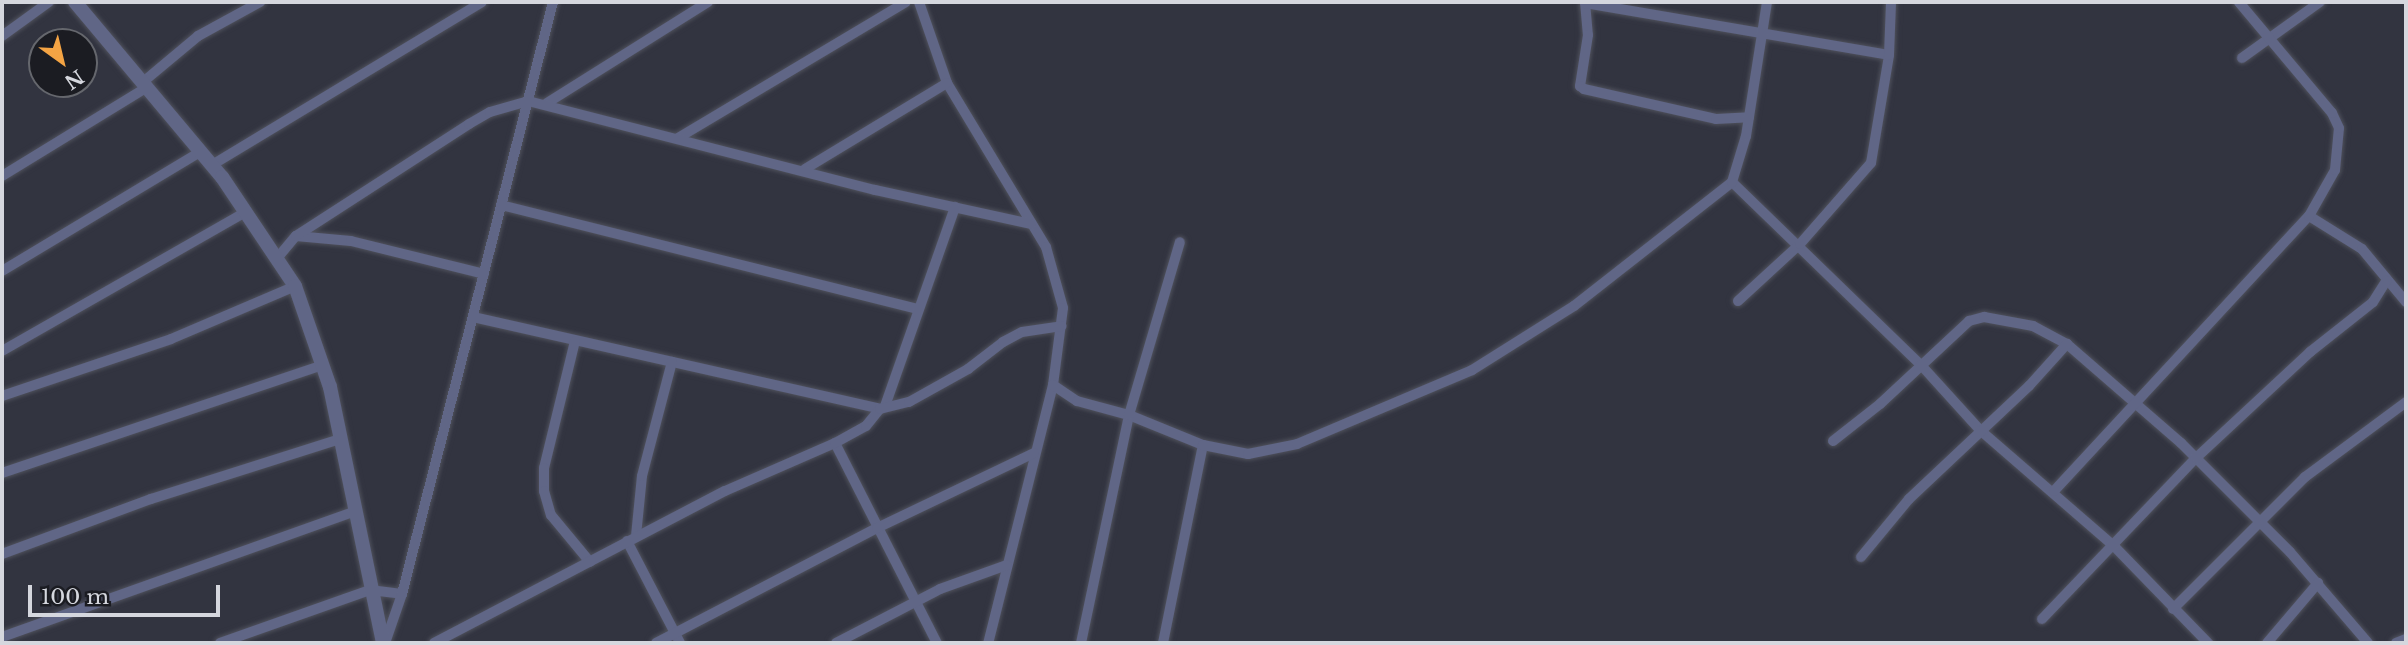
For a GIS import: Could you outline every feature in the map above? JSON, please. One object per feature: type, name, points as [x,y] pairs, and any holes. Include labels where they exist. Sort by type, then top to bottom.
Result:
[{"type":"street","points":[[2,36],[48,2]]},
{"type":"street","points":[[75,2],[202,151],[279,256],[295,286],[323,365],[337,440],[384,643]]},
{"type":"street","points":[[2,176],[145,85],[198,36],[260,2]]},
{"type":"street","points":[[212,165],[482,2]]},
{"type":"street","points":[[384,643],[402,594],[553,2]]},
{"type":"street","points":[[547,103],[708,2]]},
{"type":"street","points":[[678,138],[906,2]]},
{"type":"street","points":[[919,2],[947,83],[1031,223],[1055,269],[1062,326],[1053,386],[988,643]]},
{"type":"street","points":[[1749,117],[1716,119],[1584,89],[1580,86],[1588,35],[1585,2],[1762,30],[1889,55]]},
{"type":"street","points":[[1053,386],[1077,401],[1129,415],[1226,452],[1270,452],[1472,370],[1574,306],[1732,181],[1749,117],[1767,2]]},
{"type":"street","points":[[1738,301],[1800,244],[1871,163],[1889,55],[1892,2]]},
{"type":"street","points":[[2054,491],[2309,216],[2335,170],[2339,128],[2321,99],[2239,2]]},
{"type":"street","points":[[2242,58],[2320,2]]},
{"type":"street","points":[[805,169],[947,83]]},
{"type":"street","points":[[279,256],[296,236],[490,112],[528,101],[547,103],[805,169],[875,190],[1031,223]]},
{"type":"street","points":[[2,271],[202,151]]},
{"type":"street","points":[[1732,181],[1800,244],[1921,365],[1980,430],[2115,546],[2208,643]]},
{"type":"street","points":[[501,205],[918,309]]},
{"type":"street","points":[[434,643],[631,538],[866,426],[883,408],[918,309],[944,248],[956,206]]},
{"type":"street","points":[[2,351],[247,211]]},
{"type":"street","points":[[2309,216],[2362,249],[2406,302]]},
{"type":"street","points":[[296,236],[351,241],[484,274]]},
{"type":"street","points":[[1082,643],[1129,415],[1180,242]]},
{"type":"street","points":[[2042,620],[2196,458],[2311,352],[2373,302],[2386,281]]},
{"type":"street","points":[[2,396],[171,339],[295,286]]},
{"type":"street","points":[[473,317],[883,408],[909,402],[1022,332],[1062,326]]},
{"type":"street","points":[[1833,441],[1969,321],[1984,317],[2034,326],[2067,344],[2196,458],[2318,583],[2368,643]]},
{"type":"street","points":[[575,341],[544,468],[544,491],[551,515],[590,562]]},
{"type":"street","points":[[1861,557],[1909,499],[2029,386],[2067,344]]},
{"type":"street","points":[[672,362],[642,476],[631,538],[678,638]]},
{"type":"street","points":[[2,473],[323,365]]},
{"type":"street","points":[[2173,609],[2311,471],[2406,402]]},
{"type":"street","points":[[2,554],[151,499],[337,440]]},
{"type":"street","points":[[835,443],[914,603],[937,643]]},
{"type":"street","points":[[1163,643],[1203,445]]},
{"type":"street","points":[[656,643],[678,638],[877,528],[1034,453]]},
{"type":"street","points":[[2,637],[353,512]]},
{"type":"street","points":[[836,643],[914,603],[1007,565]]},
{"type":"street","points":[[2267,643],[2318,583]]},
{"type":"street","points":[[220,643],[370,590],[402,594]]},
{"type":"street","points":[[2396,643],[2406,639]]}]
